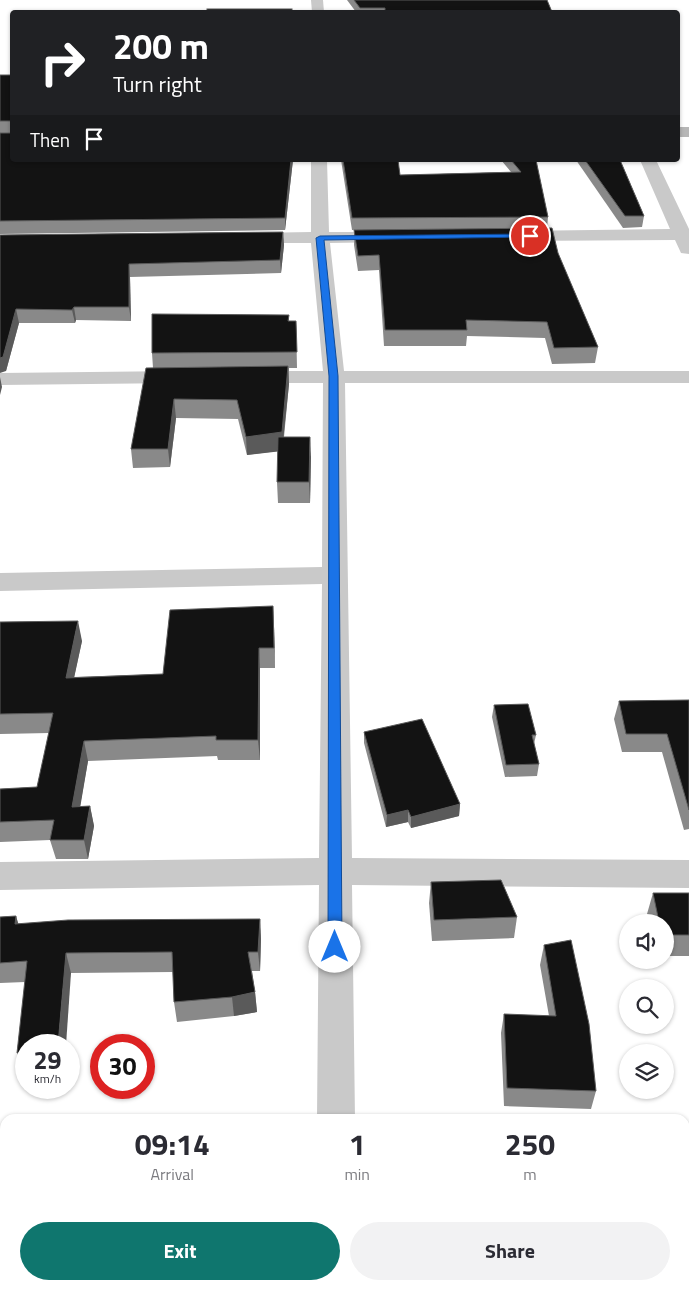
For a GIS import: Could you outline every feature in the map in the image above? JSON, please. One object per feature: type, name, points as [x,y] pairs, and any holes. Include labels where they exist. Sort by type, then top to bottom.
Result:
[{"type":"street","points":[[319,162],[320,238],[334,376],[336,1114]]},
{"type":"street","points":[[496,236],[687,240],[649,162]]},
{"type":"street","points":[[233,239],[408,237]]},
{"type":"street","points":[[0,379],[196,377]]},
{"type":"street","points":[[236,377],[689,377]]},
{"type":"street","points":[[0,582],[334,575]]},
{"type":"street","points":[[0,876],[334,871],[689,874]]},
{"type":"building","points":[[354,0],[547,0],[551,10],[385,10],[385,8],[360,8]]},
{"type":"building","points":[[207,9],[292,9],[292,10]]},
{"type":"building","points":[[0,75],[10,75],[10,121],[0,121]]},
{"type":"building","points":[[0,133],[10,133],[10,162],[291,162],[285,218],[0,221]]},
{"type":"building","points":[[343,162],[398,162],[400,175],[521,172],[513,162],[536,162],[548,217],[352,218]]},
{"type":"building","points":[[586,162],[621,162],[644,216],[625,216]]},
{"type":"building","points":[[552,228],[558,253],[598,347],[554,348],[547,322],[466,320],[467,330],[385,330],[379,255],[358,256],[354,230]]},
{"type":"building","points":[[283,232],[280,260],[129,264],[129,307],[74,307],[72,310],[16,309],[3,357],[0,358],[0,235]]},
{"type":"building","points":[[152,314],[289,315],[288,321],[296,321],[297,352],[152,353]]},
{"type":"building","points":[[288,366],[282,432],[246,437],[237,400],[174,399],[168,449],[131,449],[146,368]]},
{"type":"building","points":[[278,437],[310,437],[309,482],[277,482]]},
{"type":"building","points":[[273,606],[274,648],[259,648],[258,740],[216,740],[216,736],[84,741],[72,807],[90,806],[84,840],[50,840],[54,820],[0,822],[0,789],[37,787],[53,713],[0,714],[0,622],[78,621],[66,678],[163,674],[170,610]]},
{"type":"building","points":[[689,700],[689,810],[667,734],[626,734],[619,701]]},
{"type":"building","points":[[528,704],[536,735],[532,735],[539,764],[506,765],[494,705]]},
{"type":"building","points":[[422,719],[460,804],[411,817],[408,810],[387,815],[364,732]]},
{"type":"building","points":[[501,880],[517,917],[434,920],[431,882]]},
{"type":"building","points":[[653,893],[689,893],[689,935],[674,935],[674,914],[657,914]]},
{"type":"building","points":[[16,916],[15,924],[68,920],[260,919],[258,952],[248,952],[255,992],[232,997],[174,1002],[172,952],[66,953],[59,1034],[19,1034],[27,961],[0,963],[0,917]]},
{"type":"building","points":[[571,940],[589,1024],[596,1091],[507,1088],[504,1014],[556,1016],[544,945]]},
{"type":"route","points":[[335,947],[334,376],[320,238],[530,236]]}]
